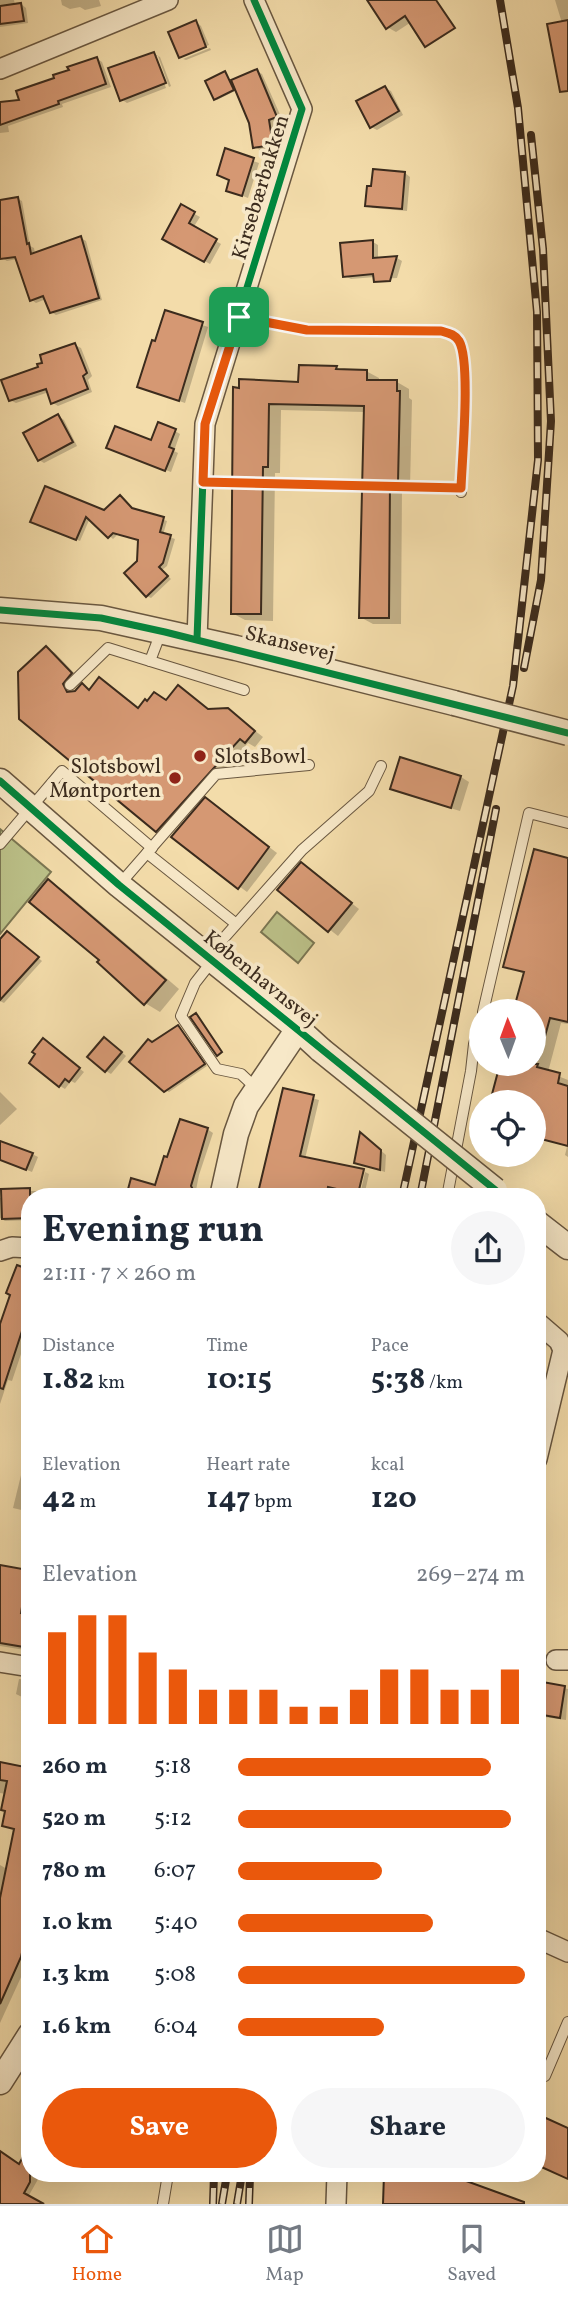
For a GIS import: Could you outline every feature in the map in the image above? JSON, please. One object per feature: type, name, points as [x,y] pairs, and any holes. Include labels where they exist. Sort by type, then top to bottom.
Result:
[{"type":"street","points":[[0,69],[168,0]]},
{"type":"street","name":"Kirsebærbakken","points":[[197,639],[205,424],[302,109],[254,0]]},
{"type":"street","name":"Skansevej","points":[[0,611],[101,618],[197,639],[568,733]]},
{"type":"street","name":"Københavnsvej","points":[[0,781],[119,885],[299,1029],[488,1188]]},
{"type":"street","points":[[224,1188],[236,1134],[246,1106],[299,1029]]},
{"type":"street","points":[[546,1230],[568,1246]]},
{"type":"street","points":[[0,1251],[21,1248]]},
{"type":"street","points":[[546,1330],[559,1341],[563,1350],[546,1421]]},
{"type":"street","points":[[0,1662],[21,1666]]},
{"type":"street","points":[[546,1942],[568,1952]]},
{"type":"street","points":[[0,2082],[21,2049]]},
{"type":"street","points":[[336,2204],[337,2182]]},
{"type":"lane","points":[[239,317],[307,330],[441,331],[458,339],[465,361],[461,490]]},
{"type":"lane","points":[[150,661],[161,631]]},
{"type":"lane","points":[[70,685],[108,648],[244,690]]},
{"type":"lane","points":[[119,885],[216,774],[309,765]]},
{"type":"lane","points":[[257,1088],[241,1074],[217,1069],[181,1016],[195,983],[235,923],[302,850],[369,791],[381,766]]},
{"type":"lane","points":[[0,844],[62,771],[235,923]]},
{"type":"lane","points":[[486,999],[529,813],[568,823]]},
{"type":"lane","points":[[449,1188],[470,1076]]},
{"type":"lane","points":[[546,2074],[568,2022]]},
{"type":"lane","points":[[163,2204],[167,2182]]},
{"type":"path","points":[[203,482],[461,490]]},
{"type":"green space","points":[[0,829],[51,872],[0,934]]},
{"type":"green space","points":[[277,912],[314,943],[298,963],[261,932]]},
{"type":"building","points":[[367,0],[436,0],[455,28],[425,47],[405,16],[386,29]]},
{"type":"building","points":[[21,3],[24,21],[0,24],[0,6]]},
{"type":"building","points":[[196,20],[206,47],[179,58],[168,32]]},
{"type":"building","points":[[568,20],[568,91],[560,92],[547,24]]},
{"type":"building","points":[[154,52],[166,83],[120,101],[108,68]]},
{"type":"building","points":[[97,57],[106,84],[0,125],[0,102],[19,100],[16,91],[54,78],[53,75],[69,70],[67,67]]},
{"type":"building","points":[[257,69],[277,117],[269,120],[273,145],[253,148],[249,123],[231,80]]},
{"type":"building","points":[[225,71],[234,90],[214,100],[205,81]]},
{"type":"building","points":[[385,86],[399,111],[370,128],[356,101]]},
{"type":"building","points":[[225,148],[254,158],[242,196],[226,191],[229,180],[217,175]]},
{"type":"building","points":[[373,169],[405,172],[402,209],[365,206],[367,186],[371,186]]},
{"type":"building","points":[[18,197],[31,254],[81,236],[99,298],[50,313],[43,296],[30,301],[15,257],[0,259],[0,200]]},
{"type":"building","points":[[181,204],[195,212],[189,223],[217,239],[204,262],[162,239]]},
{"type":"building","points":[[373,240],[373,258],[397,256],[390,281],[374,282],[373,274],[343,277],[340,243]]},
{"type":"building","points":[[165,310],[203,322],[179,401],[137,387]]},
{"type":"building","points":[[75,343],[87,373],[83,376],[88,389],[51,404],[46,389],[9,401],[1,380],[38,367],[37,364],[42,363],[40,355]]},
{"type":"building","points":[[299,365],[367,370],[367,380],[397,380],[397,391],[400,391],[398,482],[390,482],[389,618],[359,618],[364,406],[269,404],[268,467],[263,467],[261,614],[231,614],[233,387],[239,388],[239,379],[298,382]]},
{"type":"building","points":[[58,414],[73,442],[38,461],[23,433]]},
{"type":"building","points":[[158,422],[176,429],[169,447],[174,449],[165,471],[106,448],[115,426],[151,440]]},
{"type":"building","points":[[45,486],[104,510],[120,495],[132,508],[164,517],[160,532],[171,535],[163,563],[159,567],[168,576],[146,597],[124,573],[137,561],[138,540],[113,533],[108,538],[86,517],[76,540],[30,522]]},
{"type":"building","points":[[46,646],[72,673],[63,684],[67,692],[75,691],[82,683],[89,690],[99,677],[138,708],[154,692],[166,700],[178,685],[208,709],[228,708],[255,731],[245,743],[240,739],[156,832],[19,719],[18,672]]},
{"type":"building","points":[[400,757],[461,776],[451,808],[390,789]]},
{"type":"building","points":[[205,797],[269,847],[238,889],[171,837]]},
{"type":"building","points":[[534,849],[568,858],[568,1022],[550,1018],[546,1033],[546,999],[517,999],[524,972],[503,967]]},
{"type":"building","points":[[301,862],[352,903],[328,932],[277,890]]},
{"type":"building","points":[[48,879],[166,980],[144,1005],[97,962],[99,960],[29,902]]},
{"type":"building","points":[[7,931],[39,957],[0,1000],[0,939]]},
{"type":"building","points":[[196,1013],[222,1052],[217,1056],[190,1017]]},
{"type":"building","points":[[178,1025],[205,1064],[164,1092],[129,1062],[148,1039],[152,1042]]},
{"type":"building","points":[[104,1037],[122,1052],[105,1072],[87,1057]]},
{"type":"building","points":[[43,1038],[80,1068],[69,1082],[65,1079],[59,1087],[29,1063],[35,1054],[32,1052]]},
{"type":"building","points":[[546,1069],[560,1073],[558,1083],[568,1086],[568,1146],[546,1140],[546,1090],[493,1090],[497,1076],[546,1076]]},
{"type":"building","points":[[283,1088],[314,1095],[300,1156],[364,1169],[359,1188],[259,1188]]},
{"type":"building","points":[[180,1119],[208,1128],[192,1188],[128,1188],[131,1178],[155,1185],[164,1156],[167,1157]]},
{"type":"building","points":[[360,1132],[381,1150],[380,1170],[354,1163]]},
{"type":"building","points":[[0,1141],[33,1153],[26,1170],[0,1160]]},
{"type":"building","points":[[21,1188],[21,1218],[2,1219],[1,1189]]},
{"type":"building","points":[[17,1265],[21,1267],[21,1334],[3,1389],[0,1388],[0,1324],[10,1295],[6,1293]]},
{"type":"building","points":[[0,1565],[21,1569],[21,1646],[0,1643]]},
{"type":"building","points":[[546,1683],[565,1686],[560,1718],[546,1716]]},
{"type":"building","points":[[0,1762],[21,1766],[21,1957],[0,2004],[0,1898],[14,1829],[2,1826],[5,1811],[1,1810],[7,1781],[0,1780]]},
{"type":"building","points":[[546,2118],[568,2128],[568,2179],[546,2169]]},
{"type":"building","points":[[0,2151],[19,2164],[21,2160],[21,2182],[30,2182],[24,2193],[44,2204],[0,2204]]},
{"type":"building","points":[[384,2182],[469,2182],[524,2202],[524,2204],[383,2204]]},
{"type":"railway","points":[[404,1188],[513,686],[538,460],[537,312],[518,108],[500,0]]},
{"type":"railway","points":[[524,668],[541,580],[551,421],[543,249],[531,135]]},
{"type":"railway","points":[[422,1188],[496,809]]},
{"type":"railway","points":[[213,2204],[214,2182]]},
{"type":"railway","points":[[222,2204],[226,2182]]},
{"type":"railway","points":[[237,2204],[241,2182]]},
{"type":"railway","points":[[249,2204],[250,2182]]},
{"type":"cycle path","points":[[197,639],[205,424],[302,109],[254,0]]},
{"type":"cycle path","points":[[0,610],[101,618],[568,733]]},
{"type":"cycle path","points":[[0,781],[119,885],[493,1188]]},
{"type":"place","name":"SlotsBowl","points":[[200,756]]},
{"type":"place","name":"Slotsbowl Møntporten","points":[[175,778]]},
{"type":"route","points":[[239,317],[307,330],[441,331],[458,339],[465,361],[461,488],[203,482],[205,424],[239,317]]}]
